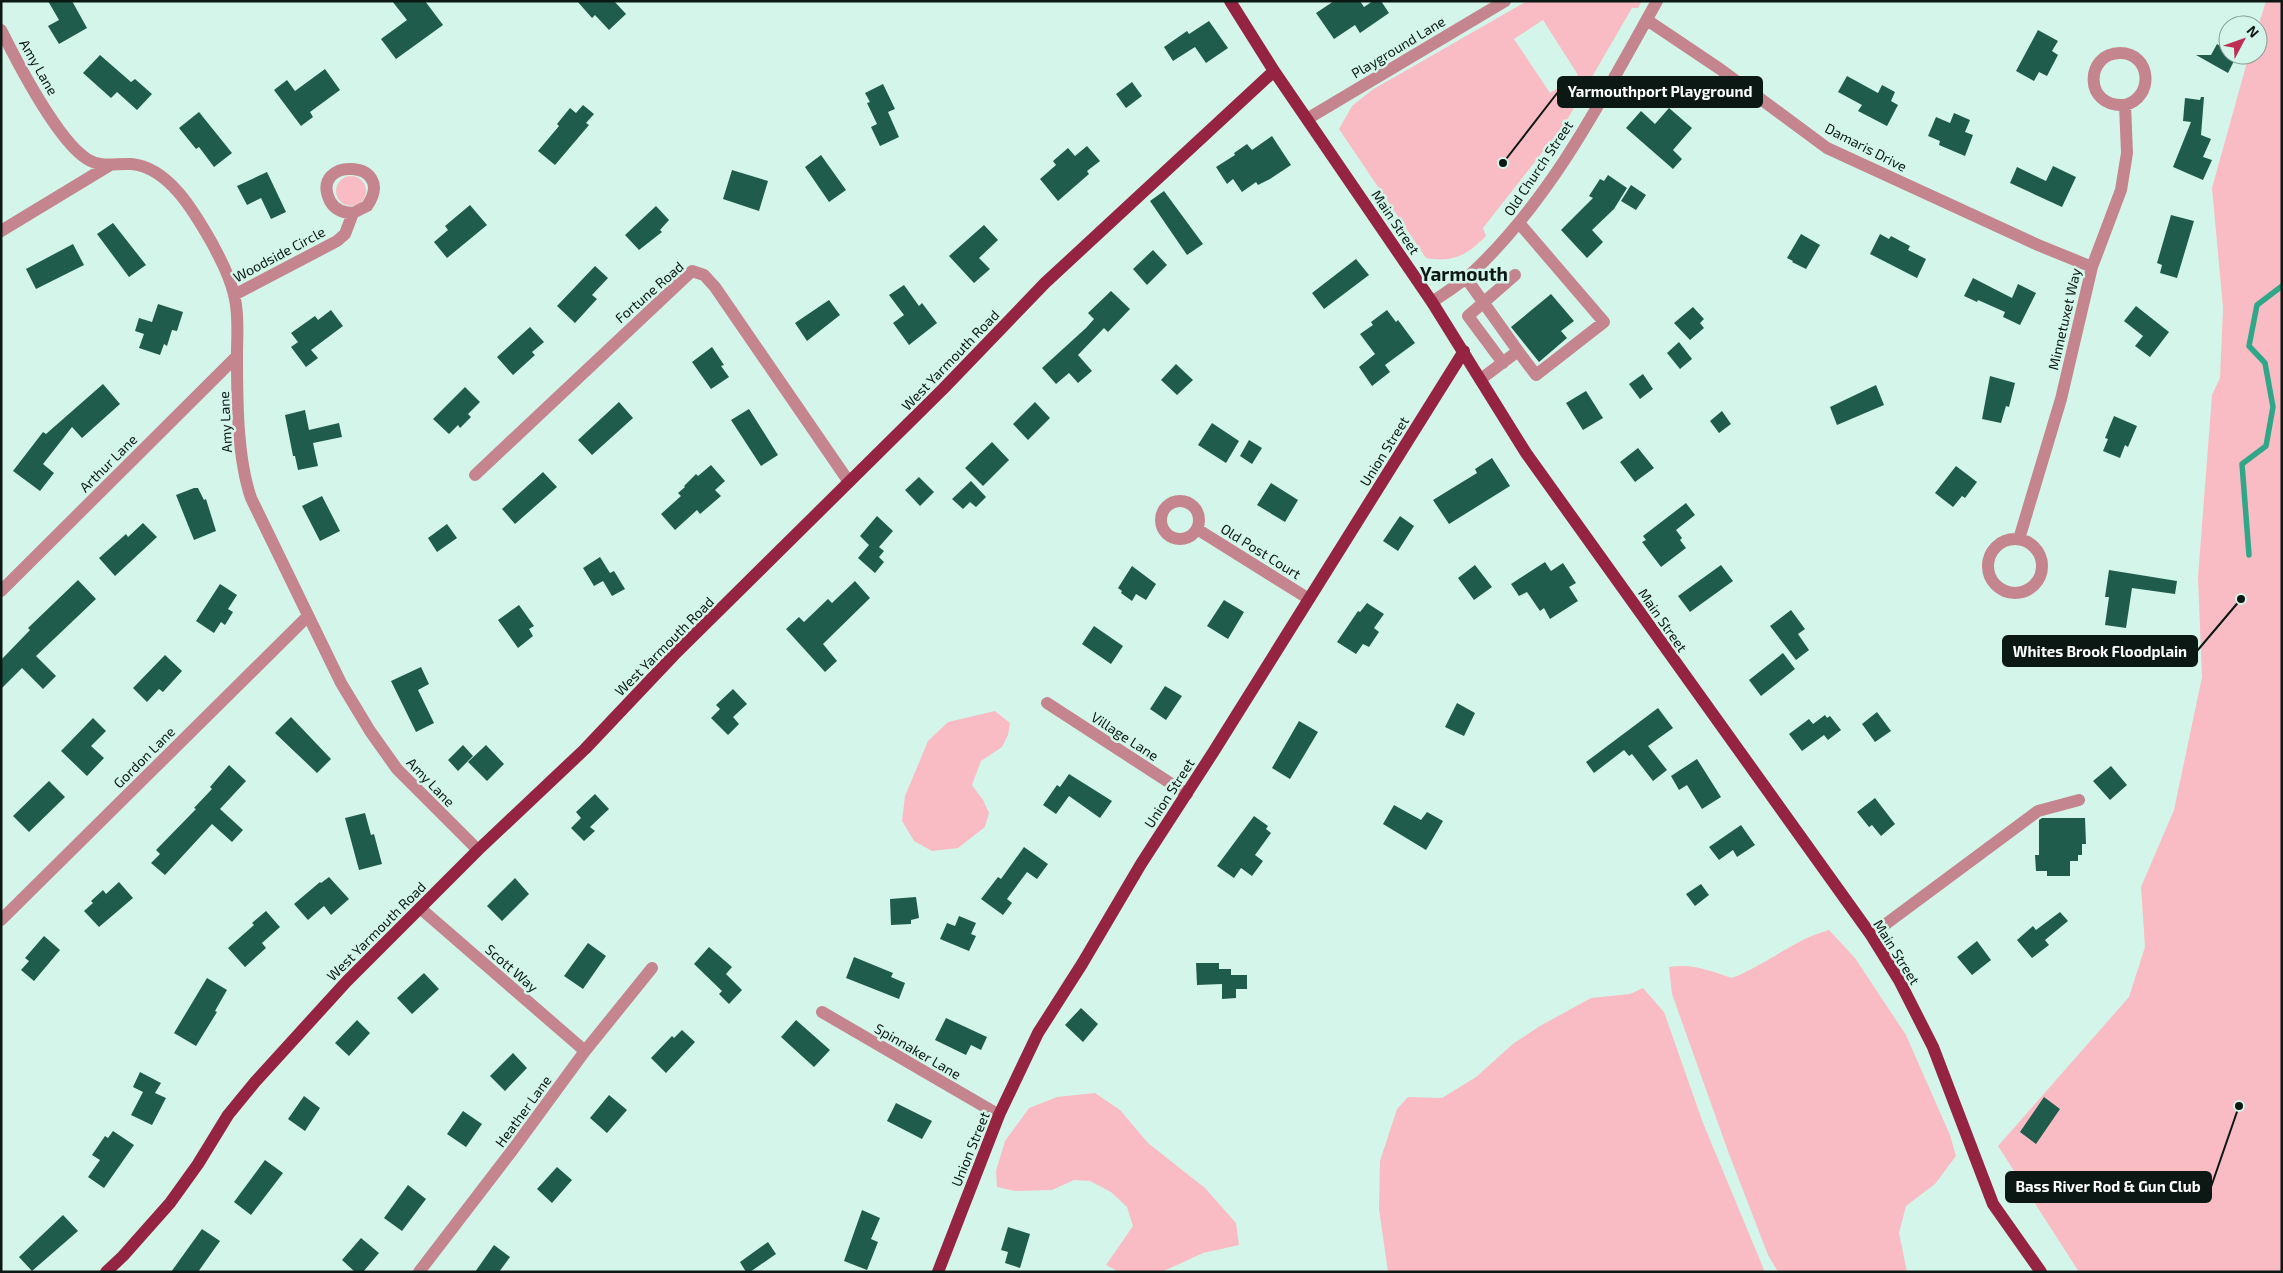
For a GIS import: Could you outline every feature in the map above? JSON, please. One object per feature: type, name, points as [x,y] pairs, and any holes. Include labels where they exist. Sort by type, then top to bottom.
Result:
[{"type":"main road","name":"Main Street","points":[[1230,1],[1274,71],[1432,302],[1526,453],[1871,935],[1899,980],[1933,1047],[1993,1204],[2041,1272]]},
{"type":"main road","name":"West Yarmouth Road","points":[[106,1272],[123,1256],[170,1203],[198,1164],[228,1115],[255,1082],[347,981],[478,850],[585,749],[674,655],[943,389],[1045,283],[1274,71]]},
{"type":"main road","name":"Union Street","points":[[938,1272],[999,1115],[1038,1033],[1082,964],[1140,864],[1186,794],[1464,351]]},
{"type":"street","name":"Playground Lane","points":[[1307,119],[1505,1]]},
{"type":"street","name":"Old Church Street","points":[[1432,302],[1466,278],[1519,223],[1565,158],[1658,1]]},
{"type":"street","name":"Damaris Drive","points":[[1647,20],[1720,70],[1827,148],[2038,245],[2092,267]]},
{"type":"street","name":"Amy Lane","points":[[1,30],[28,80],[71,144],[88,160],[110,165],[130,164],[141,166],[164,178],[175,190],[211,242],[225,270],[234,295],[237,322],[241,449],[245,480],[251,498],[341,683],[382,750],[397,769],[478,850]]},
{"type":"street","points":[[2111,54],[2128,54],[2144,68],[2146,84],[2142,95],[2125,105],[2106,103],[2096,91],[2093,83],[2095,69],[2100,62],[2111,54]]},
{"type":"street","name":"Minnetuxet Way","points":[[2020,539],[2060,399],[2092,267],[2121,190],[2126,153],[2125,105]]},
{"type":"street","points":[[1,230],[110,165]]},
{"type":"street","name":"Woodside Circle","points":[[234,295],[337,241],[345,234],[353,213]]},
{"type":"street","points":[[1466,278],[1536,376],[1604,322],[1519,223]]},
{"type":"street","name":"Fortune Road","points":[[475,475],[692,271],[704,275],[715,287],[849,482]]},
{"type":"street","points":[[1502,363],[1468,316],[1515,275]]},
{"type":"street","points":[[1481,379],[1518,351]]},
{"type":"street","name":"Arthur Lane","points":[[1,591],[237,356]]},
{"type":"street","name":"Old Post Court","points":[[1197,529],[1309,599]]},
{"type":"street","points":[[2010,538],[2020,539],[2035,547],[2040,554],[2042,572],[2038,580],[2025,591],[2007,592],[1992,581],[1987,564],[1994,547],[2010,538]]},
{"type":"street","name":"Gordon Lane","points":[[1,920],[308,616]]},
{"type":"street","name":"Village Lane","points":[[1047,703],[1186,794]]},
{"type":"street","points":[[1871,935],[2038,811],[2079,800]]},
{"type":"street","name":"Scott Way","points":[[420,908],[585,1051]]},
{"type":"street","name":"Heather Lane","points":[[419,1272],[506,1160],[585,1051],[652,968]]},
{"type":"street","name":"Spinnaker Lane","points":[[822,1012],[999,1115]]},
{"type":"shaded area","points":[[1527,1],[1642,1],[1638,8],[1632,8],[1564,125],[1483,228],[1486,236],[1473,248],[1459,256],[1445,259],[1426,258],[1339,129],[1352,106],[1372,90]],"holes":[[[1543,20],[1578,75],[1550,93],[1514,39]]]},
{"type":"shaded area","points":[[2266,1],[2282,1],[2282,1272],[2079,1272],[1998,1146],[2129,997],[2145,947],[2141,887],[2174,810],[2202,677],[2198,577],[2212,395],[2220,378],[2223,308],[2212,188],[2246,65],[2268,65],[2268,15],[2262,15]]},
{"type":"shaded area","points":[[351,176],[362,180],[366,191],[362,202],[351,206],[340,202],[336,191],[340,180]]},
{"type":"shaded area","points":[[995,711],[1010,723],[1008,735],[1002,747],[981,761],[972,785],[983,800],[989,813],[985,827],[958,848],[932,851],[914,841],[902,821],[905,796],[928,741],[948,722]]},
{"type":"shaded area","points":[[1829,930],[1855,958],[1906,1035],[1950,1135],[1956,1156],[1935,1184],[1906,1206],[1899,1233],[1907,1272],[1778,1272],[1768,1255],[1729,1154],[1672,994],[1669,967],[1694,967],[1732,978],[1803,940]]},
{"type":"shaded area","points":[[1643,988],[1664,1012],[1703,1123],[1765,1272],[1388,1272],[1379,1209],[1380,1161],[1397,1109],[1408,1097],[1442,1098],[1476,1077],[1514,1043],[1540,1026],[1591,998],[1630,994]]},
{"type":"shaded area","points":[[1095,1093],[1120,1110],[1148,1143],[1205,1188],[1236,1223],[1239,1245],[1203,1253],[1164,1271],[1119,1272],[1106,1265],[1133,1226],[1127,1207],[1111,1192],[1090,1181],[1074,1180],[1052,1190],[1015,1191],[997,1187],[996,1171],[1005,1141],[1029,1108],[1057,1097]]},
{"type":"building","points":[[48,1],[72,1],[87,28],[59,44],[48,26],[59,20]]},
{"type":"building","points":[[392,1],[425,1],[443,25],[396,59],[381,39],[407,20]]},
{"type":"building","points":[[577,1],[614,1],[626,14],[609,30],[595,15],[592,18]]},
{"type":"building","points":[[1334,1],[1360,1],[1364,7],[1373,1],[1381,1],[1389,13],[1360,33],[1355,25],[1334,39],[1316,13]]},
{"type":"building","points":[[1209,21],[1228,48],[1206,63],[1195,47],[1173,61],[1164,47],[1187,31],[1189,34]]},
{"type":"building","points":[[2038,30],[2058,41],[2052,51],[2058,55],[2047,76],[2039,72],[2034,81],[2016,71]]},
{"type":"building","points":[[2217,44],[2218,65],[2232,65],[2228,73],[2196,55],[2211,55]]},
{"type":"building","points":[[100,55],[131,82],[135,79],[152,94],[137,110],[117,92],[111,98],[83,73]]},
{"type":"building","points":[[325,69],[340,90],[310,112],[313,117],[301,126],[274,90],[287,80],[295,91]]},
{"type":"building","points":[[1847,76],[1878,93],[1882,85],[1895,92],[1891,101],[1898,105],[1887,126],[1858,111],[1862,105],[1838,92]]},
{"type":"building","points":[[1132,82],[1142,96],[1126,108],[1116,94]]},
{"type":"building","points":[[883,84],[895,109],[888,112],[899,137],[880,146],[871,127],[877,124],[867,103],[870,102],[865,93]]},
{"type":"building","points":[[2201,97],[2204,97],[2201,135],[2211,139],[2203,157],[2212,160],[2203,180],[2173,167],[2191,122],[2183,121],[2185,98],[2200,100]]},
{"type":"building","points":[[583,105],[594,114],[586,123],[589,125],[555,165],[538,151],[559,126],[557,124],[570,108],[576,113]]},
{"type":"building","points":[[1669,108],[1692,128],[1673,150],[1682,159],[1673,169],[1626,128],[1641,111],[1655,124]]},
{"type":"building","points":[[199,112],[232,153],[214,167],[199,147],[196,149],[179,128]]},
{"type":"building","points":[[1954,113],[1970,120],[1965,132],[1973,135],[1965,156],[1939,145],[1940,141],[1928,136],[1936,117],[1950,123]]},
{"type":"building","points":[[1272,136],[1291,165],[1270,179],[1258,185],[1256,182],[1242,192],[1233,179],[1227,184],[1216,167],[1235,155],[1234,153],[1247,144],[1252,150]]},
{"type":"building","points":[[1087,146],[1100,161],[1087,171],[1089,174],[1058,201],[1040,179],[1056,165],[1053,161],[1068,148],[1075,156]]},
{"type":"building","points":[[821,155],[846,190],[829,202],[805,167]]},
{"type":"building","points":[[2053,166],[2076,177],[2062,207],[2010,183],[2017,167],[2046,181]]},
{"type":"building","points":[[732,170],[768,181],[759,211],[723,199]]},
{"type":"building","points":[[267,172],[286,212],[271,219],[261,198],[247,205],[237,186]]},
{"type":"building","points":[[1608,175],[1627,188],[1614,209],[1592,230],[1603,242],[1587,258],[1561,230],[1593,198],[1589,196],[1600,179],[1604,181]]},
{"type":"building","points":[[1631,185],[1646,195],[1636,210],[1621,201]]},
{"type":"building","points":[[1164,191],[1203,244],[1187,255],[1150,201]]},
{"type":"building","points":[[470,205],[487,225],[447,258],[434,242],[448,230],[445,226]]},
{"type":"building","points":[[656,206],[669,220],[660,230],[662,232],[639,250],[625,235]]},
{"type":"building","points":[[2171,215],[2194,221],[2177,278],[2160,273],[2162,265],[2157,263]]},
{"type":"building","points":[[113,223],[146,265],[129,277],[97,234]]},
{"type":"building","points":[[984,225],[998,240],[979,258],[990,269],[974,283],[949,256]]},
{"type":"building","points":[[1801,234],[1820,245],[1806,269],[1787,258]]},
{"type":"building","points":[[1880,234],[1889,239],[1891,236],[1910,246],[1908,250],[1926,259],[1917,278],[1870,254]]},
{"type":"building","points":[[73,244],[84,265],[36,289],[26,269]]},
{"type":"building","points":[[1153,250],[1167,265],[1147,285],[1133,269]]},
{"type":"building","points":[[1356,259],[1369,275],[1324,309],[1312,293]]},
{"type":"building","points":[[595,266],[608,278],[592,295],[597,299],[575,323],[557,306]]},
{"type":"building","points":[[1973,278],[2012,298],[2018,284],[2036,293],[2020,325],[2003,317],[2005,312],[1964,296]]},
{"type":"building","points":[[904,285],[919,306],[922,303],[937,323],[909,345],[893,323],[904,315],[889,295]]},
{"type":"building","points":[[1111,291],[1130,309],[1108,332],[1104,328],[1078,355],[1092,371],[1078,383],[1069,373],[1056,384],[1042,368],[1086,328],[1094,319],[1088,313]]},
{"type":"building","points":[[1551,294],[1574,321],[1561,331],[1567,338],[1539,362],[1511,327]]},
{"type":"building","points":[[829,300],[840,315],[807,341],[795,323]]},
{"type":"building","points":[[158,304],[183,312],[177,331],[172,330],[167,346],[164,344],[160,355],[139,348],[144,334],[135,331],[139,318],[152,322]]},
{"type":"building","points":[[2136,306],[2169,332],[2150,357],[2135,346],[2143,336],[2124,321]]},
{"type":"building","points":[[1693,307],[1704,319],[1700,323],[1704,328],[1690,340],[1674,323]]},
{"type":"building","points":[[331,310],[343,326],[311,350],[318,358],[306,367],[291,347],[298,342],[291,333],[315,316],[318,320]]},
{"type":"building","points":[[1387,310],[1396,322],[1398,320],[1415,343],[1385,365],[1390,372],[1372,386],[1359,367],[1375,354],[1360,334],[1373,325],[1371,322]]},
{"type":"building","points":[[530,327],[544,342],[532,352],[535,355],[513,375],[497,357]]},
{"type":"building","points":[[1679,342],[1692,359],[1680,369],[1667,353]]},
{"type":"building","points":[[712,347],[724,365],[721,366],[729,377],[711,389],[692,362]]},
{"type":"building","points":[[1176,364],[1193,380],[1177,395],[1161,380]]},
{"type":"building","points":[[1643,374],[1653,389],[1640,399],[1629,384]]},
{"type":"building","points":[[1990,376],[2015,383],[2009,407],[2006,406],[2001,423],[1982,419]]},
{"type":"building","points":[[103,384],[120,404],[82,438],[72,427],[43,464],[54,473],[40,491],[13,471],[43,432],[46,434]]},
{"type":"building","points":[[1876,385],[1884,405],[1837,425],[1830,407]]},
{"type":"building","points":[[465,387],[480,402],[468,414],[471,417],[460,428],[458,425],[449,434],[433,419]]},
{"type":"building","points":[[1586,391],[1603,418],[1583,430],[1566,403]]},
{"type":"building","points":[[619,402],[633,418],[592,455],[578,440]]},
{"type":"building","points":[[1035,402],[1050,418],[1028,440],[1013,424]]},
{"type":"building","points":[[749,409],[778,455],[761,466],[731,420]]},
{"type":"building","points":[[305,410],[309,430],[339,423],[342,437],[313,443],[318,466],[298,470],[295,456],[293,456],[285,415]]},
{"type":"building","points":[[1722,411],[1731,424],[1719,433],[1710,421]]},
{"type":"building","points":[[2114,416],[2137,426],[2128,447],[2125,445],[2120,458],[2103,451],[2108,439],[2105,438]]},
{"type":"building","points":[[1212,423],[1239,441],[1226,463],[1198,445]]},
{"type":"building","points":[[1249,440],[1262,448],[1252,464],[1240,456]]},
{"type":"building","points":[[992,442],[1009,460],[983,486],[965,468]]},
{"type":"building","points":[[1638,448],[1654,468],[1635,482],[1620,462]]},
{"type":"building","points":[[1492,458],[1510,486],[1449,524],[1433,500],[1477,473],[1475,469]]},
{"type":"building","points":[[711,465],[725,481],[715,490],[721,496],[700,514],[697,510],[675,530],[661,514],[681,496],[678,493],[696,474],[698,476]]},
{"type":"building","points":[[1956,466],[1977,482],[1965,498],[1962,496],[1953,507],[1935,493]]},
{"type":"building","points":[[543,472],[557,487],[515,524],[502,509]]},
{"type":"building","points":[[919,477],[934,492],[920,506],[905,490]]},
{"type":"building","points":[[971,481],[986,497],[976,507],[970,502],[963,509],[952,499]]},
{"type":"building","points":[[1271,483],[1298,500],[1285,522],[1257,505]]},
{"type":"building","points":[[198,488],[204,500],[206,499],[216,531],[194,540],[176,495]]},
{"type":"building","points":[[322,496],[340,531],[320,541],[302,506]]},
{"type":"building","points":[[1686,503],[1695,515],[1676,530],[1686,548],[1661,567],[1642,542],[1646,540],[1643,536]]},
{"type":"building","points":[[877,516],[893,531],[879,547],[884,551],[879,557],[884,562],[875,573],[858,558],[869,545],[860,536]]},
{"type":"building","points":[[1400,516],[1414,526],[1398,551],[1383,541]]},
{"type":"building","points":[[143,523],[157,537],[115,576],[99,558],[126,534],[128,537]]},
{"type":"building","points":[[447,524],[457,538],[437,552],[428,538]]},
{"type":"building","points":[[600,557],[610,573],[614,571],[625,589],[612,596],[603,581],[594,586],[583,568]]},
{"type":"building","points":[[1545,562],[1551,571],[1563,563],[1576,583],[1569,587],[1578,601],[1550,619],[1544,608],[1540,611],[1527,592],[1519,596],[1511,584]]},
{"type":"building","points":[[1475,565],[1492,587],[1474,600],[1458,578]]},
{"type":"building","points":[[1721,565],[1733,581],[1690,612],[1678,596]]},
{"type":"building","points":[[1132,566],[1156,584],[1146,600],[1136,594],[1132,601],[1121,593],[1122,591],[1118,588]]},
{"type":"building","points":[[2109,570],[2177,581],[2175,594],[2132,588],[2126,628],[2105,625],[2109,597],[2105,597]]},
{"type":"building","points":[[78,580],[96,599],[36,656],[56,676],[43,689],[22,668],[1,689],[1,660],[30,630],[28,628]]},
{"type":"building","points":[[855,581],[870,598],[823,644],[837,661],[825,672],[786,629],[799,617],[804,622],[828,599],[832,603]]},
{"type":"building","points":[[220,584],[237,595],[228,609],[233,612],[225,625],[221,622],[214,633],[196,621]]},
{"type":"building","points":[[1224,600],[1244,612],[1228,639],[1207,626]]},
{"type":"building","points":[[1367,603],[1384,614],[1374,628],[1379,632],[1369,647],[1363,644],[1356,654],[1337,642],[1358,611],[1360,612]]},
{"type":"building","points":[[519,605],[534,626],[529,629],[533,636],[518,648],[498,620]]},
{"type":"building","points":[[1791,610],[1805,629],[1798,634],[1809,650],[1796,660],[1770,626]]},
{"type":"building","points":[[1094,626],[1123,646],[1111,664],[1082,644]]},
{"type":"building","points":[[1783,653],[1795,669],[1761,696],[1749,680]]},
{"type":"building","points":[[165,655],[182,671],[163,692],[159,689],[147,702],[133,688]]},
{"type":"building","points":[[421,667],[429,684],[418,690],[434,723],[416,732],[391,681]]},
{"type":"building","points":[[1165,686],[1182,696],[1166,720],[1150,709]]},
{"type":"building","points":[[733,689],[747,704],[733,717],[739,724],[728,735],[711,718],[720,709],[716,705]]},
{"type":"building","points":[[1457,703],[1475,713],[1464,736],[1445,727]]},
{"type":"building","points":[[1658,708],[1673,728],[1648,746],[1667,770],[1653,781],[1632,754],[1629,756],[1624,750],[1594,773],[1586,762]]},
{"type":"building","points":[[1877,712],[1891,731],[1875,742],[1862,724]]},
{"type":"building","points":[[1825,715],[1827,718],[1830,716],[1841,730],[1828,740],[1824,735],[1802,751],[1789,734],[1809,719],[1813,724]]},
{"type":"building","points":[[291,717],[331,759],[317,773],[275,733]]},
{"type":"building","points":[[93,718],[106,731],[91,746],[104,758],[87,776],[61,751]]},
{"type":"building","points":[[1299,721],[1318,732],[1290,779],[1272,768]]},
{"type":"building","points":[[463,745],[473,756],[458,771],[448,760]]},
{"type":"building","points":[[486,745],[504,764],[487,781],[468,762]]},
{"type":"building","points":[[1697,759],[1721,797],[1702,809],[1687,785],[1679,790],[1671,776]]},
{"type":"building","points":[[229,765],[246,781],[220,809],[243,830],[232,842],[212,824],[165,875],[151,863],[160,854],[156,850],[196,809],[194,808],[212,789],[210,787]]},
{"type":"building","points":[[2111,766],[2127,785],[2110,800],[2093,781]]},
{"type":"building","points":[[1069,774],[1112,801],[1100,818],[1069,796],[1056,814],[1043,805],[1057,785],[1060,787]]},
{"type":"building","points":[[49,781],[65,797],[29,832],[13,816]]},
{"type":"building","points":[[595,794],[609,809],[590,827],[595,831],[584,841],[571,828],[581,818],[576,812]]},
{"type":"building","points":[[1875,798],[1895,824],[1881,836],[1872,825],[1869,827],[1857,812]]},
{"type":"building","points":[[1394,805],[1421,820],[1427,812],[1443,821],[1426,850],[1383,824]]},
{"type":"building","points":[[365,813],[371,835],[374,834],[382,864],[359,870],[345,818]]},
{"type":"building","points":[[1254,816],[1268,826],[1266,829],[1271,833],[1255,855],[1263,861],[1252,876],[1241,868],[1234,878],[1217,866]]},
{"type":"building","points":[[2042,818],[2085,818],[2086,844],[2082,844],[2082,855],[2078,855],[2078,861],[2070,861],[2070,876],[2047,876],[2047,871],[2036,871],[2035,855],[2039,855],[2039,820]]},
{"type":"building","points":[[1741,825],[1755,845],[1737,857],[1733,850],[1719,860],[1709,847]]},
{"type":"building","points":[[1024,847],[1048,864],[1037,879],[1027,872],[1007,899],[1012,903],[1003,915],[981,899],[998,877],[1001,879]]},
{"type":"building","points":[[329,877],[349,899],[331,915],[324,906],[308,920],[294,904],[320,882]]},
{"type":"building","points":[[515,878],[529,894],[502,921],[487,906]]},
{"type":"building","points":[[119,882],[133,898],[99,927],[84,911],[93,903],[91,901],[103,890],[106,894]]},
{"type":"building","points":[[1701,884],[1709,895],[1695,906],[1686,894]]},
{"type":"building","points":[[916,897],[919,918],[911,920],[911,924],[891,925],[890,899]]},
{"type":"building","points":[[266,911],[280,927],[262,943],[266,948],[245,967],[228,948],[254,925],[252,923]]},
{"type":"building","points":[[2060,912],[2068,921],[2045,940],[2049,945],[2032,958],[2017,940],[2033,926],[2036,930]]},
{"type":"building","points":[[959,916],[976,923],[971,934],[976,936],[969,951],[940,939],[947,923],[955,926]]},
{"type":"building","points":[[44,936],[60,950],[34,981],[21,970],[29,961],[25,958]]},
{"type":"building","points":[[1977,941],[1991,960],[1972,975],[1957,957]]},
{"type":"building","points":[[588,943],[606,956],[583,989],[564,976]]},
{"type":"building","points":[[709,947],[732,967],[726,974],[742,990],[729,1004],[719,994],[722,991],[694,964]]},
{"type":"building","points":[[854,957],[893,973],[891,977],[905,983],[899,999],[846,978]]},
{"type":"building","points":[[1196,963],[1219,963],[1219,969],[1231,969],[1231,975],[1247,975],[1247,989],[1236,989],[1236,998],[1222,999],[1222,984],[1197,985]]},
{"type":"building","points":[[424,973],[439,989],[412,1014],[397,998]]},
{"type":"building","points":[[207,978],[227,990],[215,1011],[217,1012],[196,1046],[174,1033]]},
{"type":"building","points":[[1081,1008],[1098,1024],[1083,1042],[1065,1025]]},
{"type":"building","points":[[946,1018],[987,1037],[981,1050],[971,1045],[966,1055],[935,1040]]},
{"type":"building","points":[[357,1020],[370,1033],[349,1056],[335,1043]]},
{"type":"building","points":[[796,1020],[830,1050],[814,1067],[781,1037]]},
{"type":"building","points":[[682,1030],[695,1042],[666,1073],[651,1058],[672,1036],[674,1038]]},
{"type":"building","points":[[513,1053],[527,1068],[505,1091],[490,1076]]},
{"type":"building","points":[[140,1072],[161,1083],[155,1093],[166,1098],[152,1125],[131,1115],[143,1092],[133,1087]]},
{"type":"building","points":[[609,1095],[627,1110],[607,1133],[590,1118]]},
{"type":"building","points":[[304,1096],[320,1108],[305,1131],[288,1119]]},
{"type":"building","points":[[2044,1097],[2060,1109],[2036,1144],[2020,1132]]},
{"type":"building","points":[[896,1103],[932,1121],[922,1139],[887,1121]]},
{"type":"building","points":[[463,1111],[482,1124],[466,1147],[447,1134]]},
{"type":"building","points":[[113,1131],[134,1145],[104,1188],[88,1177],[100,1160],[92,1155],[105,1136],[108,1138]]},
{"type":"building","points":[[265,1160],[283,1173],[251,1215],[234,1202]]},
{"type":"building","points":[[557,1167],[572,1180],[552,1203],[537,1189]]},
{"type":"building","points":[[408,1185],[426,1199],[402,1231],[384,1218]]},
{"type":"building","points":[[862,1210],[880,1218],[871,1239],[878,1242],[867,1270],[844,1261]]},
{"type":"building","points":[[63,1215],[78,1231],[32,1271],[19,1257]]},
{"type":"building","points":[[1008,1227],[1030,1234],[1020,1268],[1005,1263],[1008,1252],[1001,1250]]},
{"type":"building","points":[[202,1229],[220,1241],[198,1272],[171,1272]]},
{"type":"building","points":[[361,1238],[379,1253],[363,1272],[355,1272],[342,1260]]},
{"type":"building","points":[[768,1242],[776,1254],[750,1272],[746,1272],[740,1262]]},
{"type":"building","points":[[494,1245],[510,1257],[499,1272],[475,1272]]},
{"type":"waterway","points":[[2249,555],[2242,464],[2266,446],[2273,407],[2265,363],[2249,346],[2257,305],[2282,286]]},
{"type":"place","name":"Yarmouthport Playground","points":[[1503,163]]},
{"type":"place","name":"Whites Brook Floodplain","points":[[2241,599]]},
{"type":"place","name":"Bass River Rod & Gun Club","points":[[2239,1106]]},
{"type":"district","name":"Yarmouth","points":[[1464,273]]}]
